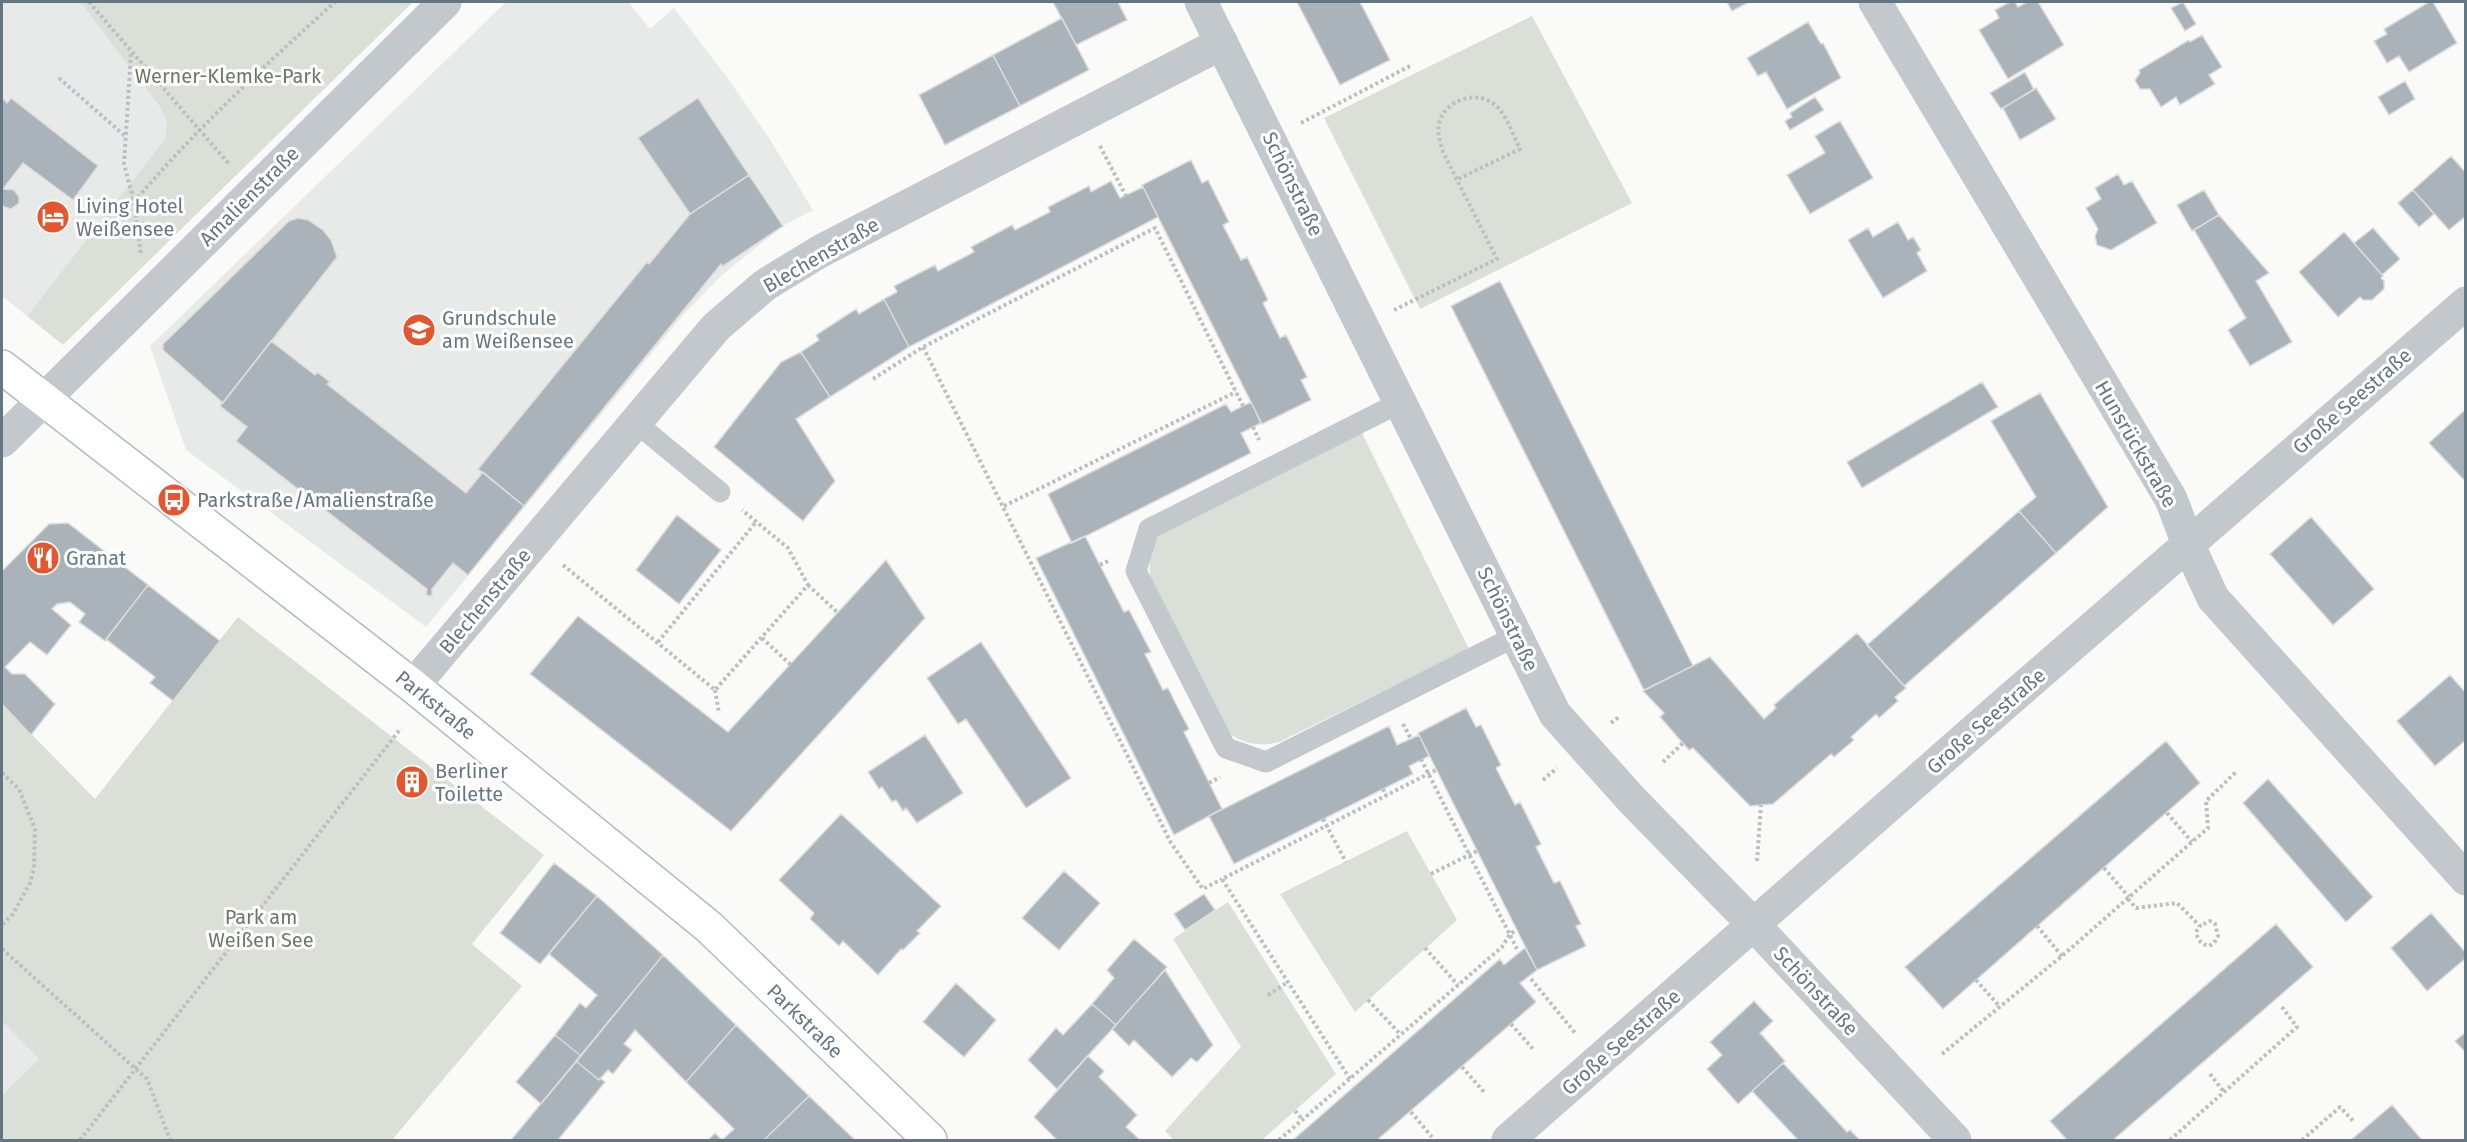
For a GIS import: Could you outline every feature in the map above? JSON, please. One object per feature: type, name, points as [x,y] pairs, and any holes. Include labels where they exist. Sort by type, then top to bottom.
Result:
[{"type":"street","name":"Amalienstraße","points":[[2,441],[445,2]]},
{"type":"street","name":"Schönstraße","points":[[1201,2],[1555,714],[1632,801],[1754,925],[1955,1140]]},
{"type":"street","name":"Hunsrückstraße","points":[[1875,2],[2171,499],[2188,544],[2213,598],[2466,879]]},
{"type":"street","name":"Blechenstraße","points":[[413,686],[716,327],[765,285],[819,252],[1222,43]]},
{"type":"street","name":"Große Seestraße","points":[[1508,1140],[2466,303]]},
{"type":"street","name":"Parkstraße","points":[[2,367],[413,686],[709,927],[930,1140]]},
{"type":"lane","points":[[1401,402],[1149,529],[1136,571],[1226,748],[1266,762],[1516,636]]},
{"type":"lane","points":[[635,422],[720,492]]},
{"type":"path","points":[[89,2],[227,161]]},
{"type":"path","points":[[132,53],[124,164],[134,202],[165,164],[200,129],[335,2]]},
{"type":"path","points":[[1270,139],[1410,66]]},
{"type":"path","points":[[59,78],[126,136]]},
{"type":"path","points":[[1363,326],[1497,260],[1443,152],[1438,133],[1440,119],[1446,109],[1467,97],[1490,101],[1501,111],[1520,149],[1458,179]]},
{"type":"path","points":[[1095,137],[1126,196]]},
{"type":"path","points":[[1140,226],[1144,234]]},
{"type":"path","points":[[873,379],[923,347],[1155,228],[1243,406]]},
{"type":"path","points":[[923,347],[1171,843],[1203,889],[1436,771]]},
{"type":"path","points":[[1004,506],[1236,392]]},
{"type":"path","points":[[720,492],[788,548],[808,585],[837,613]]},
{"type":"path","points":[[658,642],[756,522]]},
{"type":"path","points":[[563,565],[715,690],[719,713]]},
{"type":"path","points":[[715,690],[808,585]]},
{"type":"path","points":[[762,638],[791,664]]},
{"type":"path","points":[[80,1140],[401,728]]},
{"type":"path","points":[[1663,762],[1683,743]]},
{"type":"path","points":[[1421,759],[1517,949]]},
{"type":"path","points":[[1942,1054],[2062,956],[2208,828],[2206,801],[2237,771]]},
{"type":"path","points":[[2,773],[19,789],[35,829],[34,868],[30,883],[12,914],[2,925]]},
{"type":"path","points":[[1383,789],[1386,796]]},
{"type":"path","points":[[1757,861],[1761,805]]},
{"type":"path","points":[[2167,813],[2192,842]]},
{"type":"path","points":[[1323,819],[1346,862]]},
{"type":"path","points":[[1263,850],[1266,857]]},
{"type":"path","points":[[1431,874],[1477,851]]},
{"type":"path","points":[[2104,868],[2136,908],[2178,903],[2200,926]]},
{"type":"path","points":[[1222,879],[1350,1079]]},
{"type":"path","points":[[2206,921],[2215,924],[2218,930],[2214,943],[2209,946],[2198,939],[2196,932],[2200,926],[2206,921]]},
{"type":"path","points":[[2037,926],[2062,956]]},
{"type":"path","points":[[1279,1140],[1502,947],[1510,934],[1516,930]]},
{"type":"path","points":[[1425,948],[1458,985]]},
{"type":"path","points":[[2,949],[147,1079],[170,1140]]},
{"type":"path","points":[[1531,979],[1599,1061]]},
{"type":"path","points":[[1976,980],[2000,1007]]},
{"type":"path","points":[[1268,995],[1288,982]]},
{"type":"path","points":[[1368,1000],[1401,1035]]},
{"type":"path","points":[[2170,1140],[2297,1027],[2282,1007]]},
{"type":"path","points":[[1511,1024],[1533,1048]]},
{"type":"path","points":[[1462,1067],[1484,1092]]},
{"type":"path","points":[[2210,1074],[2224,1092]]},
{"type":"path","points":[[2302,1140],[2340,1107],[2354,1122]]},
{"type":"path","points":[[1295,1111],[1303,1120]]},
{"type":"path","points":[[1410,1112],[1432,1137]]},
{"type":"shaded area","name":"Living Hotel Weißensee","points":[[2,2],[80,2],[160,107],[167,121],[165,139],[27,316],[2,296]]},
{"type":"shaded area","name":"Grundschule am Weißensee","points":[[506,2],[628,2],[650,29],[674,8],[729,80],[769,138],[813,210],[783,226],[722,275],[684,314],[426,627],[186,450],[150,346]]},
{"type":"shaded area","points":[[2,1021],[39,1059],[2,1095]]},
{"type":"green space","name":"Werner-Klemke-Park","points":[[80,2],[413,2],[63,345],[27,316],[165,139],[167,121],[160,107]]},
{"type":"green space","points":[[1532,16],[1632,203],[1420,309],[1324,118]]},
{"type":"green space","points":[[1361,431],[1469,649],[1279,742],[1257,744],[1245,742],[1226,731],[1152,586],[1150,557],[1154,544],[1161,531]]},
{"type":"green space","name":"Park am Weißen See","points":[[238,617],[544,855],[472,944],[522,986],[392,1140],[2,1140],[2,1095],[39,1059],[2,1021],[2,704],[95,799]]},
{"type":"green space","points":[[1407,831],[1457,920],[1355,1012],[1280,894]]},
{"type":"green space","points":[[1228,902],[1336,1074],[1262,1140],[1174,1140],[1165,1131],[1241,1047],[1173,939]]},
{"type":"building","points":[[1053,2],[1118,2],[1127,20],[1076,45]]},
{"type":"building","points":[[1297,2],[1360,2],[1390,60],[1340,85]]},
{"type":"building","points":[[1727,2],[1749,2],[1732,11]]},
{"type":"building","points":[[2010,2],[2015,2],[2018,7],[2027,2],[2038,2],[2064,45],[2008,79],[1979,30],[1999,18],[1995,10]]},
{"type":"building","points":[[2183,2],[2196,24],[2185,31],[2171,8]]},
{"type":"building","points":[[2429,2],[2433,2],[2457,43],[2409,72],[2399,56],[2387,63],[2374,41],[2387,34],[2384,29]]},
{"type":"building","points":[[1062,18],[1089,70],[1020,106],[993,55]]},
{"type":"building","points":[[1808,22],[1821,44],[1823,43],[1841,78],[1787,109],[1766,72],[1758,76],[1747,58]]},
{"type":"building","points":[[2202,35],[2222,67],[2209,75],[2215,84],[2180,105],[2176,97],[2161,107],[2150,89],[2140,89],[2135,80],[2140,73],[2139,70],[2189,40],[2190,42]]},
{"type":"building","points":[[993,55],[1020,106],[945,145],[919,95]]},
{"type":"building","points":[[2025,72],[2034,90],[2001,109],[1990,93]]},
{"type":"building","points":[[2405,81],[2415,99],[2389,115],[2378,97]]},
{"type":"building","points":[[2036,88],[2056,119],[2020,140],[2003,108]]},
{"type":"building","points":[[1815,97],[1824,110],[1790,130],[1785,121],[1792,117],[1790,113]]},
{"type":"building","points":[[2,98],[7,103],[11,98],[98,166],[73,200],[23,163],[3,189],[14,190],[19,197],[19,203],[11,209],[2,206]]},
{"type":"building","points":[[698,98],[749,175],[690,214],[638,138]]},
{"type":"building","points":[[1840,121],[1873,178],[1810,214],[1787,175],[1825,153],[1815,136]]},
{"type":"building","points":[[2451,156],[2466,173],[2466,216],[2449,230],[2413,190]]},
{"type":"building","points":[[1191,160],[1202,183],[1208,180],[1229,222],[1223,225],[1241,260],[1247,257],[1268,300],[1263,303],[1280,338],[1286,335],[1307,377],[1301,380],[1311,400],[1262,424],[1142,185]]},
{"type":"building","points":[[2118,174],[2124,185],[2132,181],[2157,223],[2111,250],[2097,245],[2095,236],[2098,229],[2086,208],[2101,199],[2095,188]]},
{"type":"building","points":[[749,175],[783,226],[723,266],[721,264],[524,506],[478,469],[647,262],[649,264],[690,214]]},
{"type":"building","points":[[1111,181],[1120,198],[1143,187],[1158,217],[909,347],[884,299],[897,292],[894,286],[935,265],[938,271],[974,252],[971,247],[1012,225],[1015,230],[1050,212],[1048,207],[1089,186],[1091,192]]},
{"type":"building","points":[[2204,190],[2219,215],[2192,231],[2177,205]]},
{"type":"building","points":[[2413,190],[2434,214],[2419,227],[2398,203]]},
{"type":"building","points":[[2219,215],[2269,273],[2256,281],[2292,342],[2250,366],[2228,330],[2246,318],[2194,230]]},
{"type":"building","points":[[298,218],[308,220],[323,230],[331,240],[337,257],[223,403],[163,350],[163,344],[289,221]]},
{"type":"building","points":[[1898,222],[1908,240],[1913,237],[1921,250],[1917,253],[1927,271],[1883,298],[1848,240],[1868,228],[1873,237]]},
{"type":"building","points":[[2373,228],[2400,259],[2382,275],[2354,243]]},
{"type":"building","points":[[2344,232],[2383,276],[2381,278],[2384,281],[2384,289],[2372,300],[2363,300],[2360,297],[2338,317],[2299,272]]},
{"type":"building","points":[[1500,281],[1693,666],[1644,690],[1451,306]]},
{"type":"building","points":[[884,299],[909,347],[830,397],[801,352],[819,340],[816,335],[856,309],[859,314]]},
{"type":"building","points":[[271,341],[315,375],[317,372],[330,382],[327,384],[466,493],[483,472],[524,506],[468,575],[453,563],[432,589],[432,596],[426,595],[427,589],[236,441],[247,427],[220,406]]},
{"type":"building","points":[[801,352],[830,397],[796,419],[835,481],[803,521],[714,447],[781,362]]},
{"type":"building","points":[[1982,382],[1998,407],[1862,488],[1847,462]]},
{"type":"building","points":[[2040,393],[2108,507],[2056,553],[2019,511],[2036,497],[1991,421]]},
{"type":"building","points":[[1251,402],[1261,423],[1241,433],[1251,453],[1072,543],[1048,494],[1226,404],[1231,412]]},
{"type":"building","points":[[2466,409],[2466,482],[2429,443]]},
{"type":"building","points":[[2019,511],[2056,553],[1904,686],[1867,645]]},
{"type":"building","points":[[677,515],[721,550],[679,604],[636,570]]},
{"type":"building","points":[[2311,517],[2374,589],[2333,625],[2270,554]]},
{"type":"building","points":[[68,523],[148,585],[105,641],[79,622],[85,614],[70,602],[57,604],[52,609],[71,625],[47,655],[30,642],[5,667],[12,674],[25,674],[55,704],[31,735],[2,704],[2,571],[49,524]]},
{"type":"building","points":[[1085,536],[1124,612],[1129,610],[1151,652],[1145,654],[1163,690],[1168,688],[1189,729],[1184,732],[1222,809],[1174,835],[1036,558]]},
{"type":"building","points":[[886,560],[925,618],[731,831],[530,674],[578,616],[728,732]]},
{"type":"building","points":[[148,585],[220,641],[173,701],[150,683],[155,677],[106,639]]},
{"type":"building","points":[[1857,633],[1906,688],[1895,697],[1898,701],[1879,718],[1876,714],[1851,737],[1854,740],[1834,757],[1831,754],[1773,804],[1750,806],[1693,748],[1689,750],[1660,717],[1664,713],[1643,691],[1710,657],[1764,719],[1776,708],[1774,705]]},
{"type":"building","points":[[981,642],[1071,778],[1026,808],[966,719],[958,724],[927,678]]},
{"type":"building","points":[[2450,675],[2466,693],[2466,740],[2435,766],[2397,721]]},
{"type":"building","points":[[1466,708],[1476,727],[1481,725],[1501,765],[1496,768],[1515,805],[1520,802],[1541,844],[1536,847],[1554,883],[1560,881],[1581,924],[1576,926],[1586,946],[1537,970],[1418,733]]},
{"type":"building","points":[[1389,726],[1397,745],[1419,735],[1429,756],[1409,766],[1413,774],[1234,864],[1209,816]]},
{"type":"building","points":[[925,735],[963,793],[917,823],[906,808],[903,811],[896,800],[892,802],[882,787],[879,789],[868,772]]},
{"type":"building","points":[[2166,741],[2200,783],[1943,1009],[1905,967]]},
{"type":"building","name":"Berliner Toilette","points":[[415,767],[426,775],[409,797],[398,789]]},
{"type":"building","points":[[2268,779],[2373,897],[2346,922],[2243,803]]},
{"type":"building","points":[[841,814],[941,906],[917,931],[920,933],[903,950],[901,949],[878,975],[843,941],[839,946],[810,919],[814,913],[779,880]]},
{"type":"building","points":[[554,863],[597,896],[540,964],[500,933]]},
{"type":"building","points":[[1064,871],[1100,903],[1059,950],[1022,918]]},
{"type":"building","points":[[1204,894],[1215,910],[1185,930],[1174,914]]},
{"type":"building","points":[[597,896],[663,955],[581,1056],[555,1035],[580,1003],[586,1008],[597,995],[549,954]]},
{"type":"building","points":[[2431,913],[2466,953],[2466,958],[2427,991],[2391,948]]},
{"type":"building","points":[[2276,924],[2313,967],[2113,1140],[2067,1140],[2050,1121]]},
{"type":"building","points":[[1134,939],[1167,967],[1116,1025],[1092,1004],[1114,978],[1107,970]]},
{"type":"building","points":[[1525,948],[1537,970],[1520,983],[1536,1002],[1377,1140],[1293,1140],[1500,959],[1504,965]]},
{"type":"building","points":[[663,955],[736,1025],[686,1082],[635,1030],[624,1044],[632,1050],[613,1074],[608,1070],[599,1080],[576,1061]]},
{"type":"building","points":[[1165,970],[1213,1045],[1197,1062],[1191,1058],[1172,1077],[1134,1040],[1129,1046],[1112,1029]]},
{"type":"building","points":[[956,983],[996,1020],[964,1057],[923,1022]]},
{"type":"building","points":[[1754,1001],[1773,1021],[1760,1033],[1785,1061],[1738,1104],[1707,1069],[1722,1055],[1710,1042]]},
{"type":"building","points":[[1092,1004],[1116,1025],[1057,1089],[1028,1060],[1056,1028],[1063,1035]]},
{"type":"building","points":[[736,1025],[809,1096],[764,1140],[722,1140],[734,1129],[686,1082]]},
{"type":"building","points":[[2466,1032],[2466,1053],[2455,1041]]},
{"type":"building","points":[[555,1035],[581,1056],[541,1104],[516,1082]]},
{"type":"building","points":[[1088,1056],[1104,1071],[1099,1077],[1137,1115],[1126,1127],[1140,1140],[1057,1140],[1034,1117]]},
{"type":"building","points":[[576,1061],[599,1080],[600,1078],[605,1082],[558,1140],[511,1140]]},
{"type":"building","points":[[1783,1063],[1847,1132],[1850,1130],[1860,1140],[1798,1140],[1752,1091]]},
{"type":"building","points":[[809,1096],[855,1140],[764,1140]]},
{"type":"building","points":[[2392,1105],[2422,1140],[2351,1140]]},
{"type":"building","points":[[715,1133],[722,1140],[708,1140]]},
{"type":"place","name":"Living Hotel Weißensee","points":[[53,217]]},
{"type":"place","name":"Grundschule am Weißensee","points":[[419,330]]},
{"type":"place","name":"Parkstraße/Amalienstraße","points":[[174,500]]},
{"type":"place","name":"Granat","points":[[43,558]]},
{"type":"place","name":"Berliner Toilette","points":[[412,782]]}]
